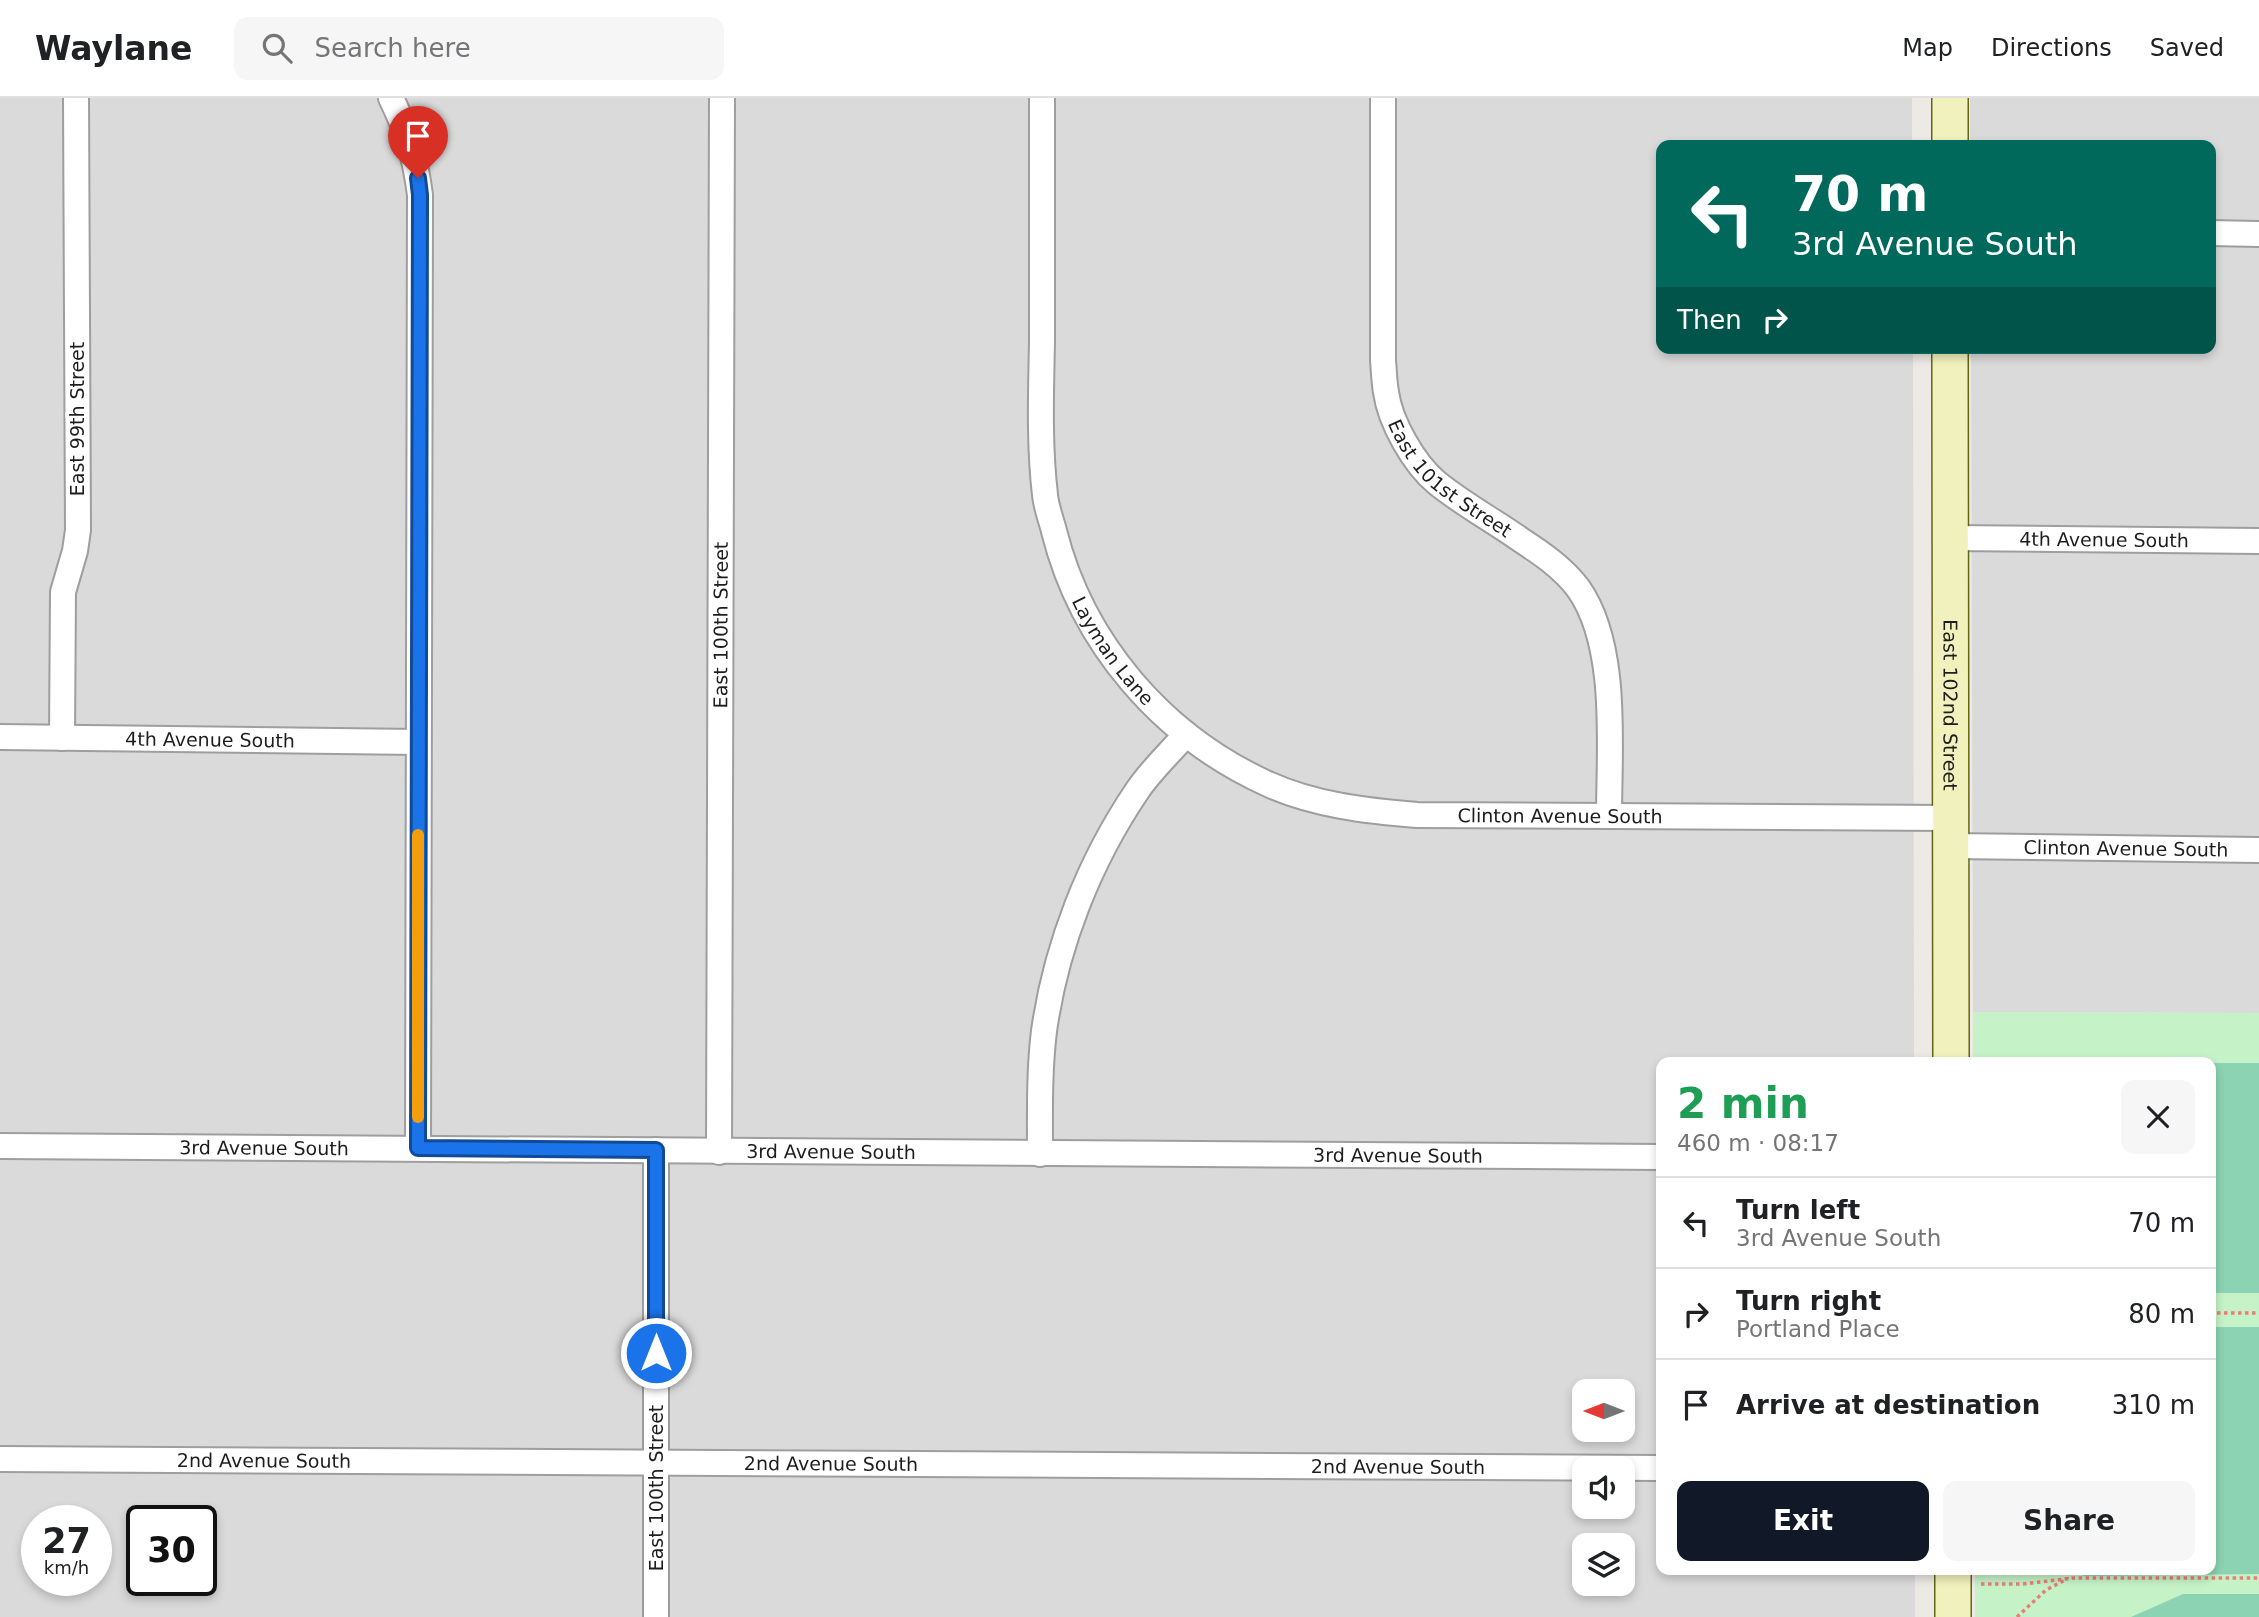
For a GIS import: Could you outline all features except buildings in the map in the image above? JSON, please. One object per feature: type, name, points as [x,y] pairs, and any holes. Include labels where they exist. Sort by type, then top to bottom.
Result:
[{"type":"street","name":"East 99th Street","points":[[62,738],[63,592],[78,530],[76,98]]},
{"type":"street","points":[[391,98],[406,130],[420,195],[418,1148]]},
{"type":"street","name":"East 100th Street","points":[[719,1152],[722,98]]},
{"type":"street","name":"Layman Lane","points":[[1042,98],[1041,439],[1045,497],[1059,551],[1078,603],[1107,652],[1144,697],[1186,734]]},
{"type":"street","name":"East 101st Street","points":[[1383,98],[1383,360],[1389,405],[1396,427],[1436,482],[1536,550],[1578,588],[1594,618],[1604,652],[1608,685],[1609,817]]},
{"type":"street","points":[[1950,98],[1950,140]]},
{"type":"street","points":[[2216,233],[2259,234]]},
{"type":"street","name":"East 102nd Street","points":[[1950,354],[1951,1057]]},
{"type":"street","name":"4th Avenue South","points":[[1950,538],[2259,541]]},
{"type":"street","points":[[1040,1154],[1044,1032],[1057,966],[1077,905],[1104,845],[1139,789],[1186,734]]},
{"type":"street","name":"Clinton Avenue South","points":[[1186,734],[1225,762],[1270,785],[1317,800],[1367,811],[1417,815],[1609,817],[2259,849]]},
{"type":"street","name":"4th Avenue South","points":[[0,737],[418,742]]},
{"type":"street","name":"3rd Avenue South","points":[[0,1146],[1656,1157]]},
{"type":"street","name":"East 100th Street","points":[[656,1150],[656,1617]]},
{"type":"street","name":"2nd Avenue South","points":[[0,1459],[1656,1468]]},
{"type":"street","points":[[1953,1617],[1964,1577]]},
{"type":"path","points":[[2216,1314],[2259,1313]]},
{"type":"path","points":[[1964,1577],[2023,1584],[2079,1578],[2259,1578]]},
{"type":"path","points":[[2017,1617],[2046,1590],[2067,1579]]},
{"type":"shaded area","points":[[0,98],[1912,98],[1912,140],[1656,140],[1656,354],[1913,354],[1914,1057],[1656,1057],[1656,1575],[1915,1575],[1915,1617],[0,1617]]},
{"type":"shaded area","points":[[1970,98],[2259,98],[2259,1013],[1973,1012],[1971,354],[2216,354],[2216,140],[1970,140]]},
{"type":"green space","points":[[1973,1012],[2259,1013],[2259,1617],[1975,1617],[1975,1575],[2216,1575],[2216,1057],[1973,1057]]},
{"type":"green space","points":[[2216,1063],[2259,1063],[2259,1293],[2216,1293]]},
{"type":"green space","points":[[2216,1327],[2259,1327],[2259,1574],[2216,1574]]},
{"type":"green space","points":[[2083,1575],[2171,1575],[2083,1576]]},
{"type":"green space","points":[[2183,1594],[2259,1594],[2259,1617],[2131,1617]]},
{"type":"slow traffic","points":[[418,835],[418,1117]]},
{"type":"route","points":[[418,178],[418,1148],[656,1150],[656,1353]]}]
